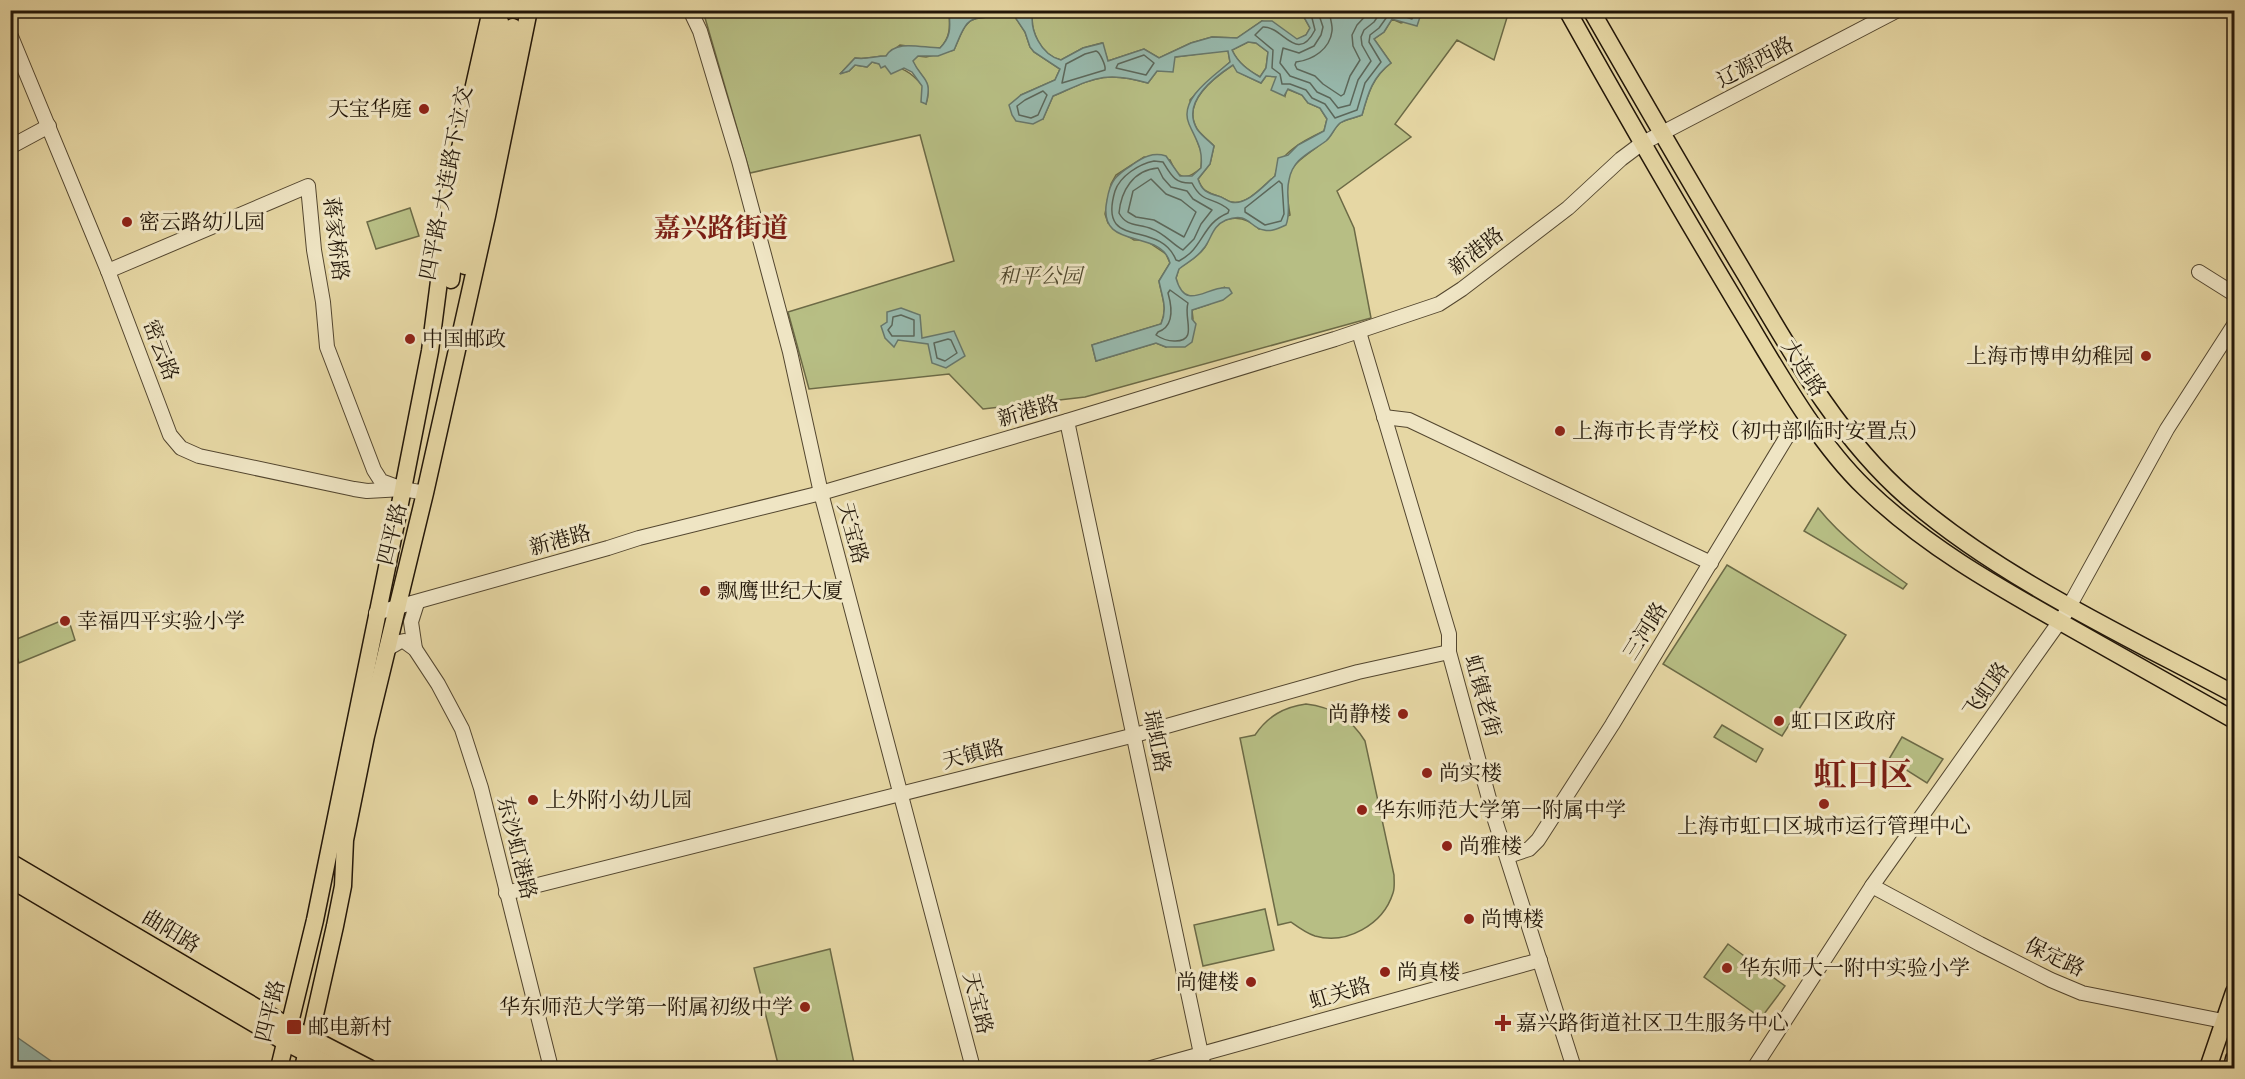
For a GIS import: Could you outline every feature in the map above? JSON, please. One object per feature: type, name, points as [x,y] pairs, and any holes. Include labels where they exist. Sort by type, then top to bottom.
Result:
[{"type":"main road","name":"四平路","points":[[306,1053],[343,886],[345,840],[366,736],[425,494],[489,205],[529,10]]},
{"type":"main road","name":"大连路","points":[[1568,10],[1641,144],[1749,324],[1810,420],[1863,487],[1902,520],[1972,572],[2235,720]]},
{"type":"main road","name":"大连路","points":[[1591,10],[1775,324],[1831,412],[1905,496],[1952,534],[2070,606],[2235,694]]},
{"type":"main road","name":"四平路","points":[[279,1068],[315,920],[403,489],[430,351],[448,208],[481,52],[501,20]]},
{"type":"main road","name":"四平路-大连路下立交","points":[[456,349],[454,320],[484,161],[501,20]]},
{"type":"main road","points":[[2206,704],[2235,730]]},
{"type":"main road","name":"曲阳路","points":[[10,862],[287,1034],[306,1053]]},
{"type":"main road","name":"曲阳路","points":[[10,879],[287,1034]]},
{"type":"main road","points":[[2208,1068],[2229,1023],[2235,992]]},
{"type":"main road","points":[[306,1053],[336,1068]]},
{"type":"main road","points":[[306,1053],[369,1068]]},
{"type":"main road","points":[[2232,1068],[2235,1059]]},
{"type":"street","name":"天宝路","points":[[690,10],[700,31],[739,161],[790,352],[821,493],[973,1068]]},
{"type":"street","name":"辽源西路","points":[[1641,144],[1898,10]]},
{"type":"street","name":"密云路","points":[[10,34],[108,271],[170,435],[181,448],[199,456],[354,489],[367,491],[403,489],[425,494]]},
{"type":"street","points":[[10,147],[49,126]]},
{"type":"street","name":"新港路","points":[[376,613],[608,549],[639,537],[821,493],[1359,332],[1439,304],[1462,290],[1568,208],[1641,144]]},
{"type":"street","name":"蒋家桥路","points":[[108,271],[308,186],[327,347],[374,470],[381,481],[403,489]]},
{"type":"street","points":[[2199,272],[2235,294]]},
{"type":"street","name":"飞虹路","points":[[1754,1068],[1872,886],[2060,622],[2166,429],[2235,325]]},
{"type":"street","name":"虹镇老街","points":[[1359,332],[1449,634],[1449,652],[1494,817],[1574,1068]]},
{"type":"street","points":[[1384,417],[1409,420],[1711,563]]},
{"type":"street","name":"三河路","points":[[1508,856],[1524,852],[1538,840],[1612,725],[1786,438],[1796,428],[1810,420]]},
{"type":"street","name":"瑞虹路","points":[[1067,421],[1203,1061]]},
{"type":"street","name":"东沙虹港路","points":[[417,603],[411,622],[415,649],[453,711],[470,749],[551,1068]]},
{"type":"street","points":[[387,649],[404,641],[415,649]]},
{"type":"street","name":"天镇路","points":[[506,893],[1135,735],[1358,672],[1449,652]]},
{"type":"street","name":"保定路","points":[[1872,886],[1990,949],[2082,993],[2229,1023]]},
{"type":"street","name":"虹关路","points":[[1151,1068],[1203,1061],[1540,960]]},
{"type":"green space","points":[[1309,10],[1304,17],[1310,28],[1306,35],[1297,40],[1262,21],[1237,38],[1212,37],[1191,43],[1159,58],[1144,49],[1108,61],[1102,43],[1083,48],[1061,60],[1054,57],[1038,41],[1032,18],[1033,11]]},
{"type":"green space","name":"和平公园","points":[[703,11],[949,11],[948,35],[940,48],[900,45],[886,56],[855,58],[841,73],[849,71],[855,65],[867,67],[872,62],[900,68],[911,74],[923,86],[922,101],[926,104],[927,85],[912,61],[918,56],[926,57],[954,50],[963,29],[972,20],[996,13],[1015,17],[1034,52],[1060,69],[1055,80],[1021,95],[1043,119],[1053,96],[1089,81],[1120,77],[1148,83],[1157,71],[1175,57],[1228,50],[1230,62],[1190,100],[1195,135],[1202,154],[1201,168],[1186,177],[1179,175],[1170,160],[1144,157],[1116,175],[1111,184],[1105,214],[1108,223],[1134,240],[1145,240],[1166,254],[1170,263],[1159,281],[1164,308],[1161,324],[1092,345],[1096,361],[1156,343],[1166,347],[1193,319],[1192,310],[1210,304],[1225,287],[1203,295],[1185,295],[1180,291],[1176,278],[1179,268],[1202,251],[1212,232],[1223,221],[1242,219],[1259,229],[1290,215],[1287,187],[1291,170],[1296,163],[1327,139],[1340,123],[1362,115],[1372,86],[1391,63],[1374,39],[1384,32],[1392,19],[1401,23],[1421,17],[1422,11],[1509,11],[1494,60],[1457,40],[1395,124],[1411,137],[1337,191],[1354,228],[1371,318],[1085,397],[983,409],[949,374],[809,389],[788,312],[954,261],[920,135],[750,173]]},
{"type":"green space","points":[[1248,42],[1256,43],[1268,52],[1266,68],[1260,77],[1244,66],[1232,50]]},
{"type":"green space","points":[[1233,65],[1238,72],[1261,83],[1266,76],[1276,76],[1285,96],[1287,89],[1302,95],[1308,103],[1320,108],[1327,119],[1324,131],[1294,148],[1281,161],[1275,176],[1255,194],[1237,202],[1229,201],[1203,189],[1198,179],[1210,164],[1214,146],[1197,129],[1193,119],[1196,100],[1209,84]]},
{"type":"green space","points":[[410,208],[419,236],[376,249],[367,222]]},
{"type":"green space","points":[[1818,508],[1848,540],[1907,584],[1903,589],[1804,531]]},
{"type":"green space","points":[[1727,565],[1846,635],[1782,736],[1663,664]]},
{"type":"green space","points":[[68,618],[75,640],[19,663],[12,641]]},
{"type":"green space","points":[[1306,704],[1340,715],[1354,726],[1365,741],[1394,875],[1393,893],[1381,914],[1362,930],[1339,938],[1315,936],[1291,922],[1278,925],[1240,738],[1255,735],[1265,723],[1284,710]]},
{"type":"green space","points":[[1722,725],[1763,749],[1756,762],[1714,737]]},
{"type":"green space","points":[[1902,737],[1943,759],[1927,783],[1889,759]]},
{"type":"green space","points":[[1265,909],[1274,950],[1203,966],[1194,925]]},
{"type":"green space","points":[[1728,944],[1785,986],[1761,1018],[1704,977]]},
{"type":"green space","name":"华东师范大学第一附属初级中学","points":[[830,949],[855,1068],[779,1068],[754,968]]},
{"type":"water","points":[[949,11],[1033,11],[1033,26],[1038,41],[1054,57],[1061,60],[1083,48],[1103,43],[1108,61],[1144,49],[1159,58],[1191,43],[1212,37],[1237,38],[1262,21],[1272,21],[1297,39],[1306,35],[1310,28],[1304,17],[1309,11],[1422,11],[1417,26],[1392,19],[1384,32],[1374,39],[1391,63],[1372,86],[1362,115],[1340,123],[1326,141],[1294,166],[1288,186],[1286,225],[1267,230],[1259,229],[1240,217],[1226,220],[1215,229],[1198,255],[1179,269],[1176,278],[1180,289],[1186,294],[1198,295],[1221,288],[1229,288],[1232,293],[1223,300],[1192,310],[1192,319],[1196,324],[1192,342],[1185,347],[1166,347],[1156,343],[1096,361],[1092,345],[1161,324],[1164,308],[1159,281],[1170,263],[1164,252],[1155,245],[1120,234],[1111,227],[1106,216],[1110,188],[1122,172],[1152,155],[1166,156],[1180,176],[1192,176],[1201,168],[1200,150],[1187,115],[1189,106],[1199,89],[1230,62],[1228,51],[1175,57],[1173,72],[1157,71],[1148,83],[1120,77],[1089,81],[1053,96],[1043,119],[1033,124],[1016,121],[1009,105],[1021,95],[1055,80],[1060,69],[1034,52],[1015,17],[996,13],[972,20],[963,29],[954,50],[938,56],[918,56],[913,61],[927,84],[926,104],[921,102],[922,86],[912,72],[904,68],[891,74],[885,66],[881,68],[879,64],[872,62],[867,67],[855,65],[849,71],[840,74],[855,58],[886,56],[890,51],[903,46],[940,48],[948,35]],"holes":[[[1248,42],[1256,43],[1268,52],[1266,68],[1260,77],[1244,66],[1232,50]],[[1233,65],[1237,72],[1261,83],[1266,76],[1276,77],[1271,90],[1284,96],[1288,89],[1302,95],[1308,103],[1320,108],[1327,119],[1324,131],[1298,145],[1288,155],[1278,158],[1275,176],[1255,194],[1237,202],[1229,201],[1203,189],[1198,179],[1210,164],[1214,146],[1197,129],[1193,119],[1196,100],[1209,84]]]},
{"type":"water","points":[[901,308],[920,315],[922,338],[954,331],[965,356],[946,368],[932,363],[928,344],[898,340],[894,347],[885,338],[881,326],[887,322],[887,312]]},
{"type":"water","points":[[11,1033],[61,1068],[25,1068],[11,1058]]},
{"type":"tunnel","points":[[513,27],[516,10]]},
{"type":"place","name":"天宝华庭","points":[[424,109]]},
{"type":"place","name":"密云路幼儿园","points":[[127,222]]},
{"type":"place","name":"中国邮政","points":[[410,339]]},
{"type":"place","name":"上海市博申幼稚园","points":[[2146,356]]},
{"type":"place","name":"上海市长青学校（初中部临时安置点）","points":[[1560,431]]},
{"type":"place","name":"飘鹰世纪大厦","points":[[705,591]]},
{"type":"place","name":"幸福四平实验小学","points":[[65,621]]},
{"type":"place","name":"尚静楼","points":[[1403,714]]},
{"type":"place","name":"虹口区政府","points":[[1779,721]]},
{"type":"place","name":"尚实楼","points":[[1427,773]]},
{"type":"place","name":"上外附小幼儿园","points":[[533,800]]},
{"type":"place","name":"上海市虹口区城市运行管理中心","points":[[1824,804]]},
{"type":"place","name":"华东师范大学第一附属中学","points":[[1362,810]]},
{"type":"place","name":"尚雅楼","points":[[1447,846]]},
{"type":"place","name":"尚博楼","points":[[1469,919]]},
{"type":"place","name":"华东师大一附中实验小学","points":[[1727,968]]},
{"type":"place","name":"尚真楼","points":[[1385,972]]},
{"type":"place","name":"尚健楼","points":[[1251,982]]},
{"type":"place","name":"华东师范大学第一附属初级中学","points":[[805,1007]]},
{"type":"place","name":"嘉兴路街道社区卫生服务中心","points":[[1503,1023]]},
{"type":"place","name":"邮电新村","points":[[294,1027]]},
{"type":"district","name":"嘉兴路街道","points":[[721,228]]},
{"type":"district","name":"虹口区","points":[[1863,774]]}]
